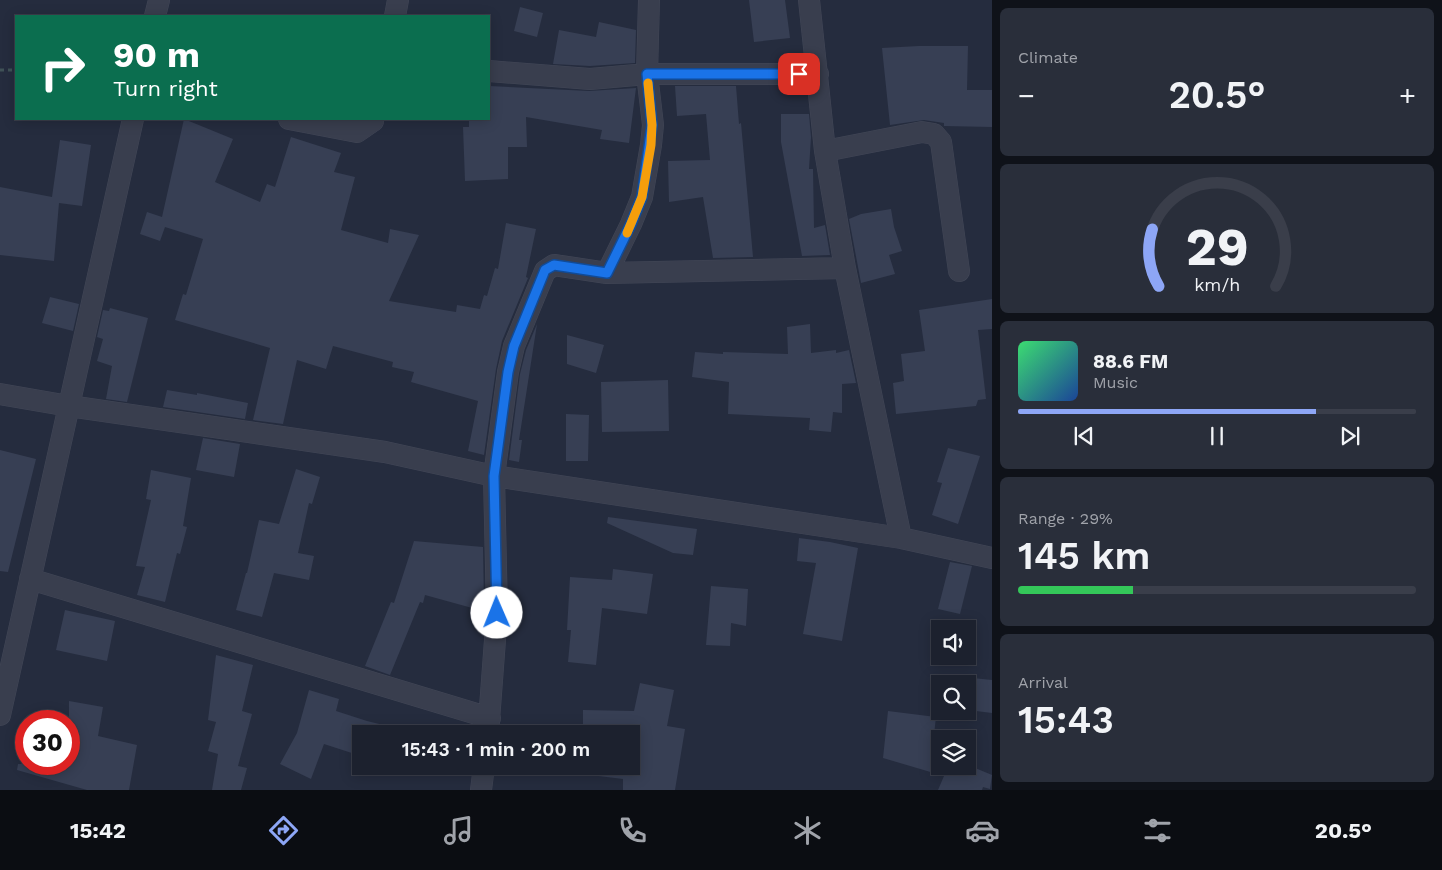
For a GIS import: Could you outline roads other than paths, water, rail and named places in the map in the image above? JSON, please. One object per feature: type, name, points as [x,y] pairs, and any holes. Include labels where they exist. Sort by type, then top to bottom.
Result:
[{"type":"street","points":[[155,15],[159,0]]},
{"type":"street","points":[[395,15],[398,0]]},
{"type":"street","points":[[607,273],[642,197],[652,125],[647,74],[649,0]]},
{"type":"street","points":[[809,0],[825,151],[845,268],[901,538]]},
{"type":"street","points":[[490,72],[590,79],[647,74],[818,74]]},
{"type":"street","points":[[0,715],[133,120]]},
{"type":"street","points":[[293,120],[357,132],[373,120]]},
{"type":"street","points":[[825,151],[922,132],[934,134],[941,142],[959,271]]},
{"type":"street","points":[[489,725],[497,613],[494,476],[508,372],[514,346],[545,270],[554,265],[607,273],[845,268]]},
{"type":"street","points":[[0,394],[69,406],[385,452],[494,476],[901,538],[992,558]]},
{"type":"street","points":[[30,579],[486,725]]},
{"type":"street","points":[[481,790],[483,775]]}]
